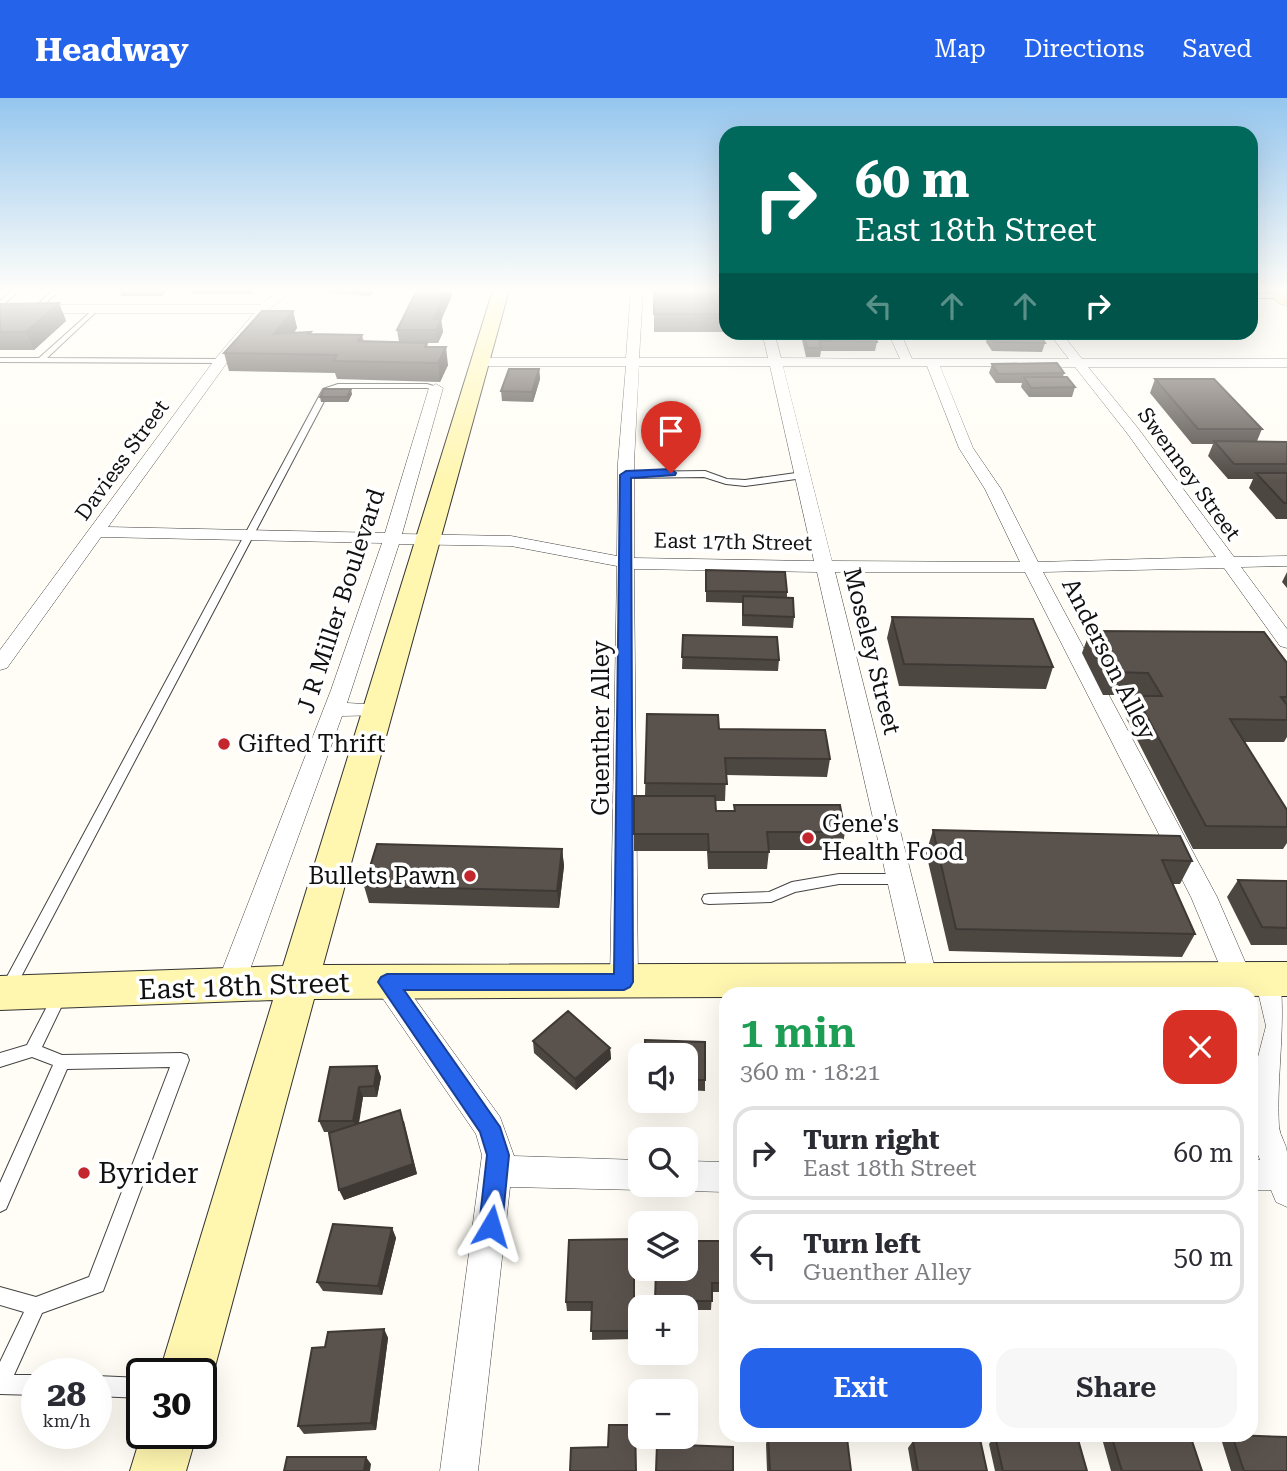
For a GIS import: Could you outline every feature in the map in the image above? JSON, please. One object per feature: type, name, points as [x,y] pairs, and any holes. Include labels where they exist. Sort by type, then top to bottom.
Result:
[{"type":"street","name":"Daviess Street","points":[[4,653],[227,354]]},
{"type":"street","points":[[191,1358],[426,538],[483,354]]},
{"type":"street","name":"Guenther Alley","points":[[624,982],[626,475],[633,354]]},
{"type":"street","name":"Moseley Street","points":[[773,354],[924,981]]},
{"type":"street","points":[[904,354],[908,363]]},
{"type":"street","name":"Swenney Street","points":[[1071,354],[1132,430],[1287,642]]},
{"type":"street","points":[[481,362],[1287,363]]},
{"type":"street","name":"Anderson Alley","points":[[932,363],[966,448],[993,489],[1067,639],[1204,897],[1265,979],[1280,1026],[1267,1080],[1264,1129],[1273,1180]]},
{"type":"street","name":"J R Miller Boulevard","points":[[230,986],[334,709],[391,538],[436,388]]},
{"type":"street","name":"East 17th Street","points":[[96,532],[511,541],[627,563],[692,566],[1032,567],[1287,561]]},
{"type":"street","points":[[334,709],[376,710]]},
{"type":"street","name":"East 18th Street","points":[[2,993],[298,982],[1265,979]]},
{"type":"street","points":[[387,982],[489,1127],[498,1155],[459,1471]]},
{"type":"street","points":[[498,1171],[628,1175]]},
{"type":"street","points":[[698,1176],[719,1177]]},
{"type":"street","points":[[158,1471],[164,1449]]},
{"type":"lane","points":[[41,360],[47,354]]},
{"type":"lane","points":[[0,360],[222,361]]},
{"type":"lane","points":[[2,993],[327,389],[364,386],[436,388]]},
{"type":"lane","points":[[626,475],[705,474],[726,481],[745,483],[803,475]]},
{"type":"lane","points":[[709,899],[771,897],[792,887],[839,879],[900,879]]},
{"type":"lane","points":[[32,1050],[62,991]]},
{"type":"lane","points":[[0,1060],[32,1050],[62,1062],[181,1060],[96,1284],[36,1306],[0,1296]]},
{"type":"lane","points":[[0,1203],[62,1062]]},
{"type":"lane","points":[[21,1385],[0,1384],[36,1306]]},
{"type":"building","points":[[285,354],[442,354],[438,363],[333,361],[337,355]]},
{"type":"building","points":[[1057,363],[1064,373],[998,374],[992,364]]},
{"type":"building","points":[[509,369],[539,369],[532,392],[501,391]]},
{"type":"building","points":[[1024,377],[1067,377],[1075,387],[1031,388]]},
{"type":"building","points":[[1155,379],[1214,379],[1262,429],[1198,429]]},
{"type":"building","points":[[324,389],[351,389],[347,397],[320,397]]},
{"type":"building","points":[[1214,441],[1287,442],[1287,464],[1234,464]]},
{"type":"building","points":[[1256,473],[1287,473],[1287,503],[1284,503]]},
{"type":"building","points":[[706,570],[785,572],[787,592],[706,591]]},
{"type":"building","points":[[743,596],[793,598],[794,617],[743,615]]},
{"type":"building","points":[[892,617],[1033,619],[1053,667],[904,664]]},
{"type":"building","points":[[1090,631],[1264,632],[1287,663],[1287,697],[1281,697],[1287,705],[1287,720],[1230,719],[1287,810],[1287,827],[1206,826],[1136,696],[1162,696],[1148,673],[1112,672]]},
{"type":"building","points":[[683,635],[777,637],[779,660],[682,657]]},
{"type":"building","points":[[647,714],[718,715],[719,729],[825,730],[830,759],[725,758],[727,784],[645,783]]},
{"type":"building","points":[[634,796],[715,796],[716,811],[735,811],[734,805],[840,805],[845,832],[767,832],[769,852],[709,852],[708,834],[634,834]]},
{"type":"building","points":[[933,830],[1180,836],[1192,861],[1162,860],[1195,934],[956,929]]},
{"type":"building","points":[[377,844],[562,849],[557,891],[364,886]]},
{"type":"building","points":[[1238,880],[1287,881],[1287,928],[1262,927]]},
{"type":"building","points":[[568,1011],[610,1048],[575,1079],[533,1041]]},
{"type":"building","points":[[645,1040],[705,1042],[705,1080],[698,1080],[698,1043],[645,1043]]},
{"type":"building","points":[[377,1066],[374,1086],[359,1087],[353,1121],[319,1121],[330,1067]]},
{"type":"building","points":[[400,1110],[413,1164],[339,1190],[329,1133]]},
{"type":"building","points":[[333,1224],[392,1228],[378,1286],[317,1282]]},
{"type":"building","points":[[628,1239],[628,1281],[634,1281],[634,1295],[628,1295],[628,1331],[591,1331],[592,1302],[566,1302],[569,1240]]},
{"type":"building","points":[[698,1241],[719,1241],[719,1283],[712,1283],[712,1301],[698,1301],[698,1295],[655,1295],[656,1281],[698,1281]]},
{"type":"building","points":[[384,1329],[371,1423],[298,1426],[312,1348],[325,1347],[328,1332]]},
{"type":"building","points":[[609,1425],[628,1425],[628,1449],[636,1449],[636,1471],[570,1471],[571,1448],[608,1447]]},
{"type":"building","points":[[1258,1436],[1287,1437],[1287,1471],[1244,1471],[1234,1442],[1258,1442]]},
{"type":"building","points":[[768,1442],[847,1442],[851,1471],[770,1471]]},
{"type":"building","points":[[913,1442],[981,1442],[987,1471],[918,1471]]},
{"type":"building","points":[[996,1442],[1079,1442],[1087,1471],[1003,1471]]},
{"type":"building","points":[[1113,1442],[1192,1442],[1202,1471],[1122,1471]]},
{"type":"building","points":[[698,1446],[733,1447],[733,1471],[656,1471],[657,1449],[698,1449]]},
{"type":"building","points":[[287,1457],[366,1457],[364,1471],[284,1471]]},
{"type":"place","name":"Gifted Thrift","points":[[224,744]]},
{"type":"place","name":"Gene's Health Food","points":[[808,838]]},
{"type":"place","name":"Bullets Pawn","points":[[470,876]]},
{"type":"place","name":"Byrider","points":[[84,1173]]},
{"type":"route","points":[[491,1226],[498,1155],[489,1127],[387,982],[624,982],[626,475],[671,473]]}]
